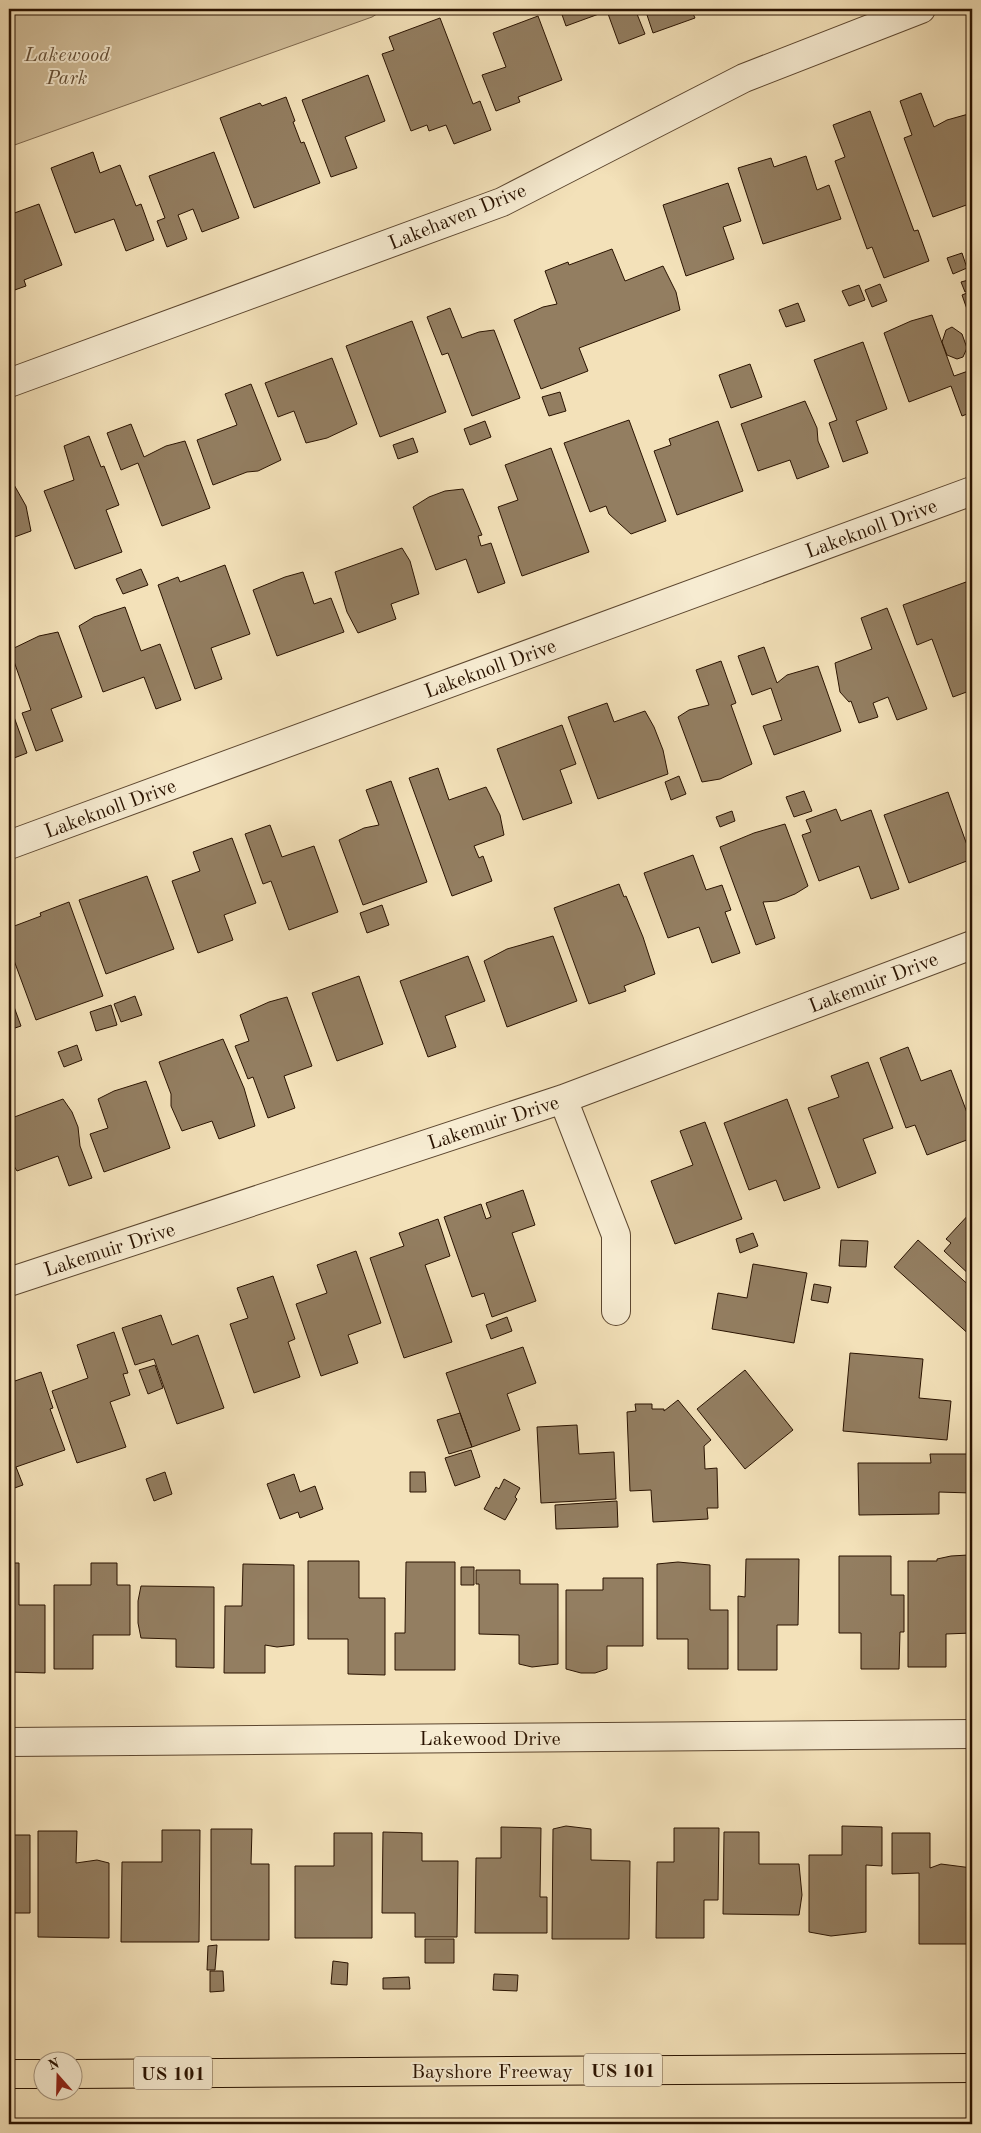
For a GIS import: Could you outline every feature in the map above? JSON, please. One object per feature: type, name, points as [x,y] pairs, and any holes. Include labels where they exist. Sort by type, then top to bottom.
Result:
[{"type":"highway","name":"Bayshore Freeway","points":[[82,2074],[972,2068]]},
{"type":"highway","points":[[9,2074],[32,2074]]},
{"type":"street","name":"Lakehaven Drive","points":[[9,383],[502,202],[744,78],[921,9]]},
{"type":"street","name":"Lakeknoll Drive","points":[[9,845],[972,491]]},
{"type":"street","name":"Lakemuir Drive","points":[[9,1282],[563,1099],[972,945]]},
{"type":"street","points":[[563,1099],[616,1235],[616,1311]]},
{"type":"street","name":"Lakewood Drive","points":[[9,1742],[972,1734]]},
{"type":"green space","name":"Lakewood Park","points":[[9,9],[385,9],[372,17],[9,147]]},
{"type":"building","points":[[560,9],[635,9],[645,34],[619,44],[607,11],[566,26]]},
{"type":"building","points":[[645,9],[691,9],[695,18],[653,33]]},
{"type":"building","points":[[538,16],[562,80],[518,97],[520,102],[496,111],[482,75],[506,67],[493,33]]},
{"type":"building","points":[[440,18],[473,104],[480,101],[491,130],[454,144],[446,125],[429,131],[427,125],[411,131],[382,54],[394,50],[389,37]]},
{"type":"building","points":[[368,75],[385,121],[345,137],[357,168],[331,177],[302,100]]},
{"type":"building","points":[[921,93],[934,127],[947,120],[972,113],[972,203],[933,217],[904,138],[912,135],[900,101]]},
{"type":"building","points":[[286,97],[301,143],[304,142],[320,183],[254,208],[220,118],[260,103],[262,106]]},
{"type":"building","points":[[870,111],[914,231],[918,230],[929,261],[884,278],[872,247],[867,249],[835,161],[845,157],[833,125]]},
{"type":"building","points":[[93,152],[100,173],[120,165],[136,206],[141,204],[154,240],[126,251],[114,219],[75,233],[51,168]]},
{"type":"building","points":[[214,152],[239,218],[202,232],[193,209],[178,215],[187,239],[167,247],[157,221],[165,218],[149,176]]},
{"type":"building","points":[[806,156],[817,190],[829,185],[841,219],[763,244],[738,168],[771,158],[774,167]]},
{"type":"building","points":[[728,183],[741,221],[723,227],[734,259],[686,276],[663,205]]},
{"type":"building","points":[[39,204],[62,265],[24,280],[26,286],[9,292],[9,215]]},
{"type":"building","points":[[612,249],[625,281],[663,266],[676,292],[680,310],[579,348],[588,371],[541,389],[514,320],[543,307],[557,304],[545,271],[568,262],[569,265]]},
{"type":"building","points":[[962,253],[967,268],[953,274],[947,258]]},
{"type":"building","points":[[972,279],[972,290],[965,292],[961,282]]},
{"type":"building","points":[[880,284],[887,301],[872,307],[865,290]]},
{"type":"building","points":[[859,285],[865,300],[849,306],[842,291]]},
{"type":"building","points":[[972,291],[972,310],[968,312],[962,295]]},
{"type":"building","points":[[798,303],[805,321],[786,327],[779,310]]},
{"type":"building","points":[[450,308],[462,338],[479,332],[494,330],[520,398],[472,416],[448,353],[442,355],[427,317]]},
{"type":"building","points":[[932,315],[954,376],[971,370],[972,412],[962,416],[951,386],[909,402],[884,333],[911,321]]},
{"type":"building","points":[[412,321],[446,412],[380,437],[346,346]]},
{"type":"building","points":[[952,327],[962,334],[967,348],[963,357],[957,359],[947,355],[942,342],[946,330]]},
{"type":"building","points":[[863,342],[887,409],[856,421],[868,453],[843,462],[829,423],[837,420],[814,360]]},
{"type":"building","points":[[332,358],[357,424],[327,438],[306,443],[294,411],[278,417],[265,383]]},
{"type":"building","points":[[750,364],[762,397],[731,408],[719,375]]},
{"type":"building","points":[[251,384],[281,460],[258,471],[247,472],[213,485],[197,440],[237,425],[225,394]]},
{"type":"building","points":[[560,392],[566,411],[549,416],[542,397]]},
{"type":"building","points":[[805,401],[817,428],[818,441],[829,467],[797,479],[790,460],[758,471],[741,424]]},
{"type":"building","points":[[629,420],[666,521],[631,534],[609,514],[606,506],[590,512],[564,443]]},
{"type":"building","points":[[485,421],[491,437],[470,445],[464,429]]},
{"type":"building","points":[[718,421],[743,491],[677,515],[654,451],[671,445],[669,439]]},
{"type":"building","points":[[131,424],[144,457],[166,446],[185,441],[210,508],[162,526],[138,463],[121,470],[107,433]]},
{"type":"building","points":[[89,436],[101,467],[104,466],[119,505],[106,510],[122,552],[75,569],[44,491],[74,480],[64,446]]},
{"type":"building","points":[[413,438],[418,452],[398,459],[393,445]]},
{"type":"building","points":[[551,448],[589,552],[522,576],[498,507],[518,500],[505,465]]},
{"type":"building","points":[[13,483],[26,506],[31,531],[9,539],[9,485]]},
{"type":"building","points":[[463,489],[482,535],[478,536],[481,546],[491,543],[505,583],[478,593],[466,559],[436,570],[413,507],[429,497],[445,491]]},
{"type":"building","points":[[402,548],[410,561],[419,594],[391,604],[396,619],[358,633],[347,612],[335,572]]},
{"type":"building","points":[[225,565],[250,634],[211,648],[222,679],[195,689],[158,585],[178,577],[180,582]]},
{"type":"building","points":[[141,569],[148,585],[123,594],[116,579]]},
{"type":"building","points":[[303,572],[314,604],[331,598],[344,632],[277,656],[253,590]]},
{"type":"building","points":[[966,582],[972,600],[972,690],[953,697],[932,639],[917,645],[903,605]]},
{"type":"building","points":[[125,607],[141,651],[160,644],[181,700],[156,709],[144,677],[103,692],[79,626],[94,617]]},
{"type":"building","points":[[887,608],[927,709],[897,720],[888,697],[873,703],[878,717],[859,723],[851,701],[849,702],[840,692],[835,663],[872,649],[861,618]]},
{"type":"building","points":[[58,632],[82,697],[51,709],[63,741],[36,751],[22,713],[31,710],[10,650],[39,636]]},
{"type":"building","points":[[764,647],[777,683],[787,675],[818,666],[841,731],[774,755],[763,726],[782,720],[771,688],[752,695],[738,656]]},
{"type":"building","points":[[721,661],[736,703],[731,705],[752,764],[720,779],[702,782],[678,717],[689,710],[709,705],[696,670]]},
{"type":"building","points":[[9,703],[27,753],[9,760]]},
{"type":"building","points":[[607,703],[614,722],[645,711],[663,750],[668,774],[598,799],[568,717]]},
{"type":"building","points":[[562,725],[576,764],[560,770],[572,803],[523,820],[497,749]]},
{"type":"building","points":[[438,768],[449,800],[486,787],[500,815],[504,835],[474,846],[479,858],[483,856],[492,881],[452,896],[409,778]]},
{"type":"building","points":[[679,776],[686,794],[671,800],[665,782]]},
{"type":"building","points":[[391,781],[427,882],[363,905],[339,840],[364,828],[379,825],[366,790]]},
{"type":"building","points":[[804,791],[812,811],[794,817],[786,797]]},
{"type":"building","points":[[948,792],[972,859],[909,883],[884,815]]},
{"type":"building","points":[[836,809],[841,821],[871,810],[899,889],[871,899],[859,866],[819,881],[802,835],[811,832],[806,820]]},
{"type":"building","points":[[732,811],[735,821],[720,827],[716,817]]},
{"type":"building","points":[[785,824],[808,886],[795,894],[777,901],[763,902],[775,938],[756,945],[720,847],[754,833]]},
{"type":"building","points":[[270,825],[282,857],[314,846],[338,912],[289,930],[271,881],[263,884],[245,834]]},
{"type":"building","points":[[232,838],[256,903],[224,915],[233,940],[198,953],[172,881],[200,871],[193,852]]},
{"type":"building","points":[[693,855],[706,890],[722,885],[731,910],[725,912],[740,953],[712,963],[699,927],[668,938],[644,873]]},
{"type":"building","points":[[147,876],[174,949],[106,974],[79,900]]},
{"type":"building","points":[[619,884],[643,937],[655,974],[624,986],[626,991],[589,1004],[554,908]]},
{"type":"building","points":[[69,902],[103,996],[36,1020],[9,947],[9,928],[41,916],[40,913]]},
{"type":"building","points":[[382,905],[389,925],[367,933],[360,913]]},
{"type":"building","points":[[553,936],[577,1001],[507,1027],[484,961],[507,949]]},
{"type":"building","points":[[468,956],[485,1001],[445,1016],[456,1047],[428,1057],[400,981]]},
{"type":"building","points":[[359,976],[383,1044],[337,1061],[312,993]]},
{"type":"building","points":[[9,993],[21,1026],[9,1030]]},
{"type":"building","points":[[135,996],[142,1015],[121,1022],[114,1004]]},
{"type":"building","points":[[287,997],[312,1066],[284,1076],[295,1108],[268,1118],[253,1077],[248,1079],[235,1046],[249,1041],[240,1015],[269,1002]]},
{"type":"building","points":[[111,1005],[117,1025],[96,1031],[90,1012]]},
{"type":"building","points":[[223,1039],[244,1088],[255,1126],[219,1139],[212,1121],[182,1131],[171,1106],[171,1094],[159,1062]]},
{"type":"building","points":[[77,1045],[82,1060],[64,1067],[58,1052]]},
{"type":"building","points":[[908,1047],[921,1081],[951,1070],[972,1126],[972,1138],[927,1155],[915,1125],[906,1128],[880,1058]]},
{"type":"building","points":[[868,1062],[893,1128],[863,1139],[876,1173],[838,1188],[808,1108],[839,1097],[831,1076]]},
{"type":"building","points":[[146,1081],[170,1148],[104,1172],[90,1134],[108,1128],[98,1099],[114,1091]]},
{"type":"building","points":[[63,1099],[72,1112],[78,1127],[80,1146],[92,1178],[69,1186],[58,1156],[17,1171],[9,1158],[9,1119]]},
{"type":"building","points":[[787,1099],[820,1188],[784,1201],[776,1180],[749,1190],[724,1123]]},
{"type":"building","points":[[705,1122],[742,1219],[675,1244],[651,1181],[693,1165],[680,1131]]},
{"type":"building","points":[[523,1190],[535,1225],[512,1233],[536,1301],[492,1317],[484,1293],[472,1297],[444,1217],[481,1204],[486,1219],[491,1217],[486,1203]]},
{"type":"building","points":[[972,1211],[972,1277],[944,1251],[951,1243],[946,1239]]},
{"type":"building","points":[[438,1219],[450,1256],[425,1265],[452,1342],[404,1358],[370,1258],[404,1246],[399,1233]]},
{"type":"building","points":[[753,1233],[758,1246],[740,1253],[736,1239]]},
{"type":"building","points":[[841,1240],[868,1241],[866,1267],[839,1266]]},
{"type":"building","points":[[918,1240],[972,1288],[972,1337],[894,1267]]},
{"type":"building","points":[[356,1251],[381,1323],[348,1335],[358,1363],[321,1376],[296,1304],[327,1293],[317,1265]]},
{"type":"building","points":[[753,1264],[807,1273],[794,1343],[712,1329],[718,1293],[747,1298]]},
{"type":"building","points":[[273,1276],[295,1339],[288,1342],[300,1377],[254,1393],[230,1324],[248,1318],[237,1288]]},
{"type":"building","points":[[814,1284],[831,1287],[828,1303],[811,1300]]},
{"type":"building","points":[[161,1315],[172,1345],[198,1335],[224,1408],[177,1424],[154,1359],[135,1365],[122,1328]]},
{"type":"building","points":[[507,1317],[512,1331],[491,1339],[486,1325]]},
{"type":"building","points":[[114,1332],[128,1373],[123,1374],[130,1395],[110,1402],[126,1447],[77,1463],[52,1391],[88,1378],[77,1345]]},
{"type":"building","points":[[523,1347],[536,1383],[507,1394],[520,1430],[472,1447],[446,1373]]},
{"type":"building","points":[[850,1353],[923,1359],[919,1398],[951,1401],[947,1440],[843,1431]]},
{"type":"building","points":[[155,1365],[163,1388],[148,1394],[139,1370]]},
{"type":"building","points":[[745,1370],[793,1430],[745,1469],[697,1409]]},
{"type":"building","points":[[41,1372],[53,1408],[50,1409],[65,1450],[16,1467],[23,1485],[9,1490],[9,1416],[11,1415],[9,1408],[9,1383]]},
{"type":"building","points":[[678,1400],[711,1440],[704,1446],[705,1469],[717,1468],[718,1508],[707,1508],[708,1519],[653,1522],[651,1490],[630,1491],[627,1412],[636,1411],[635,1404],[652,1404],[652,1409],[664,1409],[664,1411]]},
{"type":"building","points":[[460,1413],[472,1447],[449,1454],[437,1420]]},
{"type":"building","points":[[577,1425],[579,1454],[614,1452],[616,1499],[541,1503],[537,1427]]},
{"type":"building","points":[[471,1450],[480,1477],[455,1486],[445,1458]]},
{"type":"building","points":[[930,1454],[971,1454],[971,1493],[939,1492],[939,1514],[859,1515],[858,1463],[931,1463]]},
{"type":"building","points":[[165,1472],[172,1494],[154,1501],[146,1479]]},
{"type":"building","points":[[410,1472],[425,1472],[426,1492],[410,1492]]},
{"type":"building","points":[[294,1474],[300,1492],[315,1486],[323,1509],[300,1518],[298,1512],[280,1519],[267,1484]]},
{"type":"building","points":[[504,1479],[520,1488],[515,1497],[517,1499],[505,1520],[484,1509],[496,1487],[499,1489]]},
{"type":"building","points":[[617,1501],[618,1527],[556,1529],[555,1505]]},
{"type":"building","points":[[839,1556],[891,1556],[891,1595],[904,1595],[904,1632],[900,1632],[899,1669],[861,1669],[861,1633],[839,1633]]},
{"type":"building","points":[[951,1556],[972,1556],[972,1633],[946,1634],[946,1667],[908,1667],[908,1561],[937,1561],[937,1559]]},
{"type":"building","points":[[746,1559],[799,1559],[798,1625],[777,1625],[777,1670],[738,1670],[738,1596],[745,1597]]},
{"type":"building","points":[[308,1561],[359,1561],[359,1598],[385,1598],[385,1675],[348,1674],[348,1639],[308,1639]]},
{"type":"building","points":[[406,1562],[455,1562],[455,1670],[395,1670],[395,1633],[405,1633]]},
{"type":"building","points":[[678,1562],[710,1565],[710,1610],[728,1610],[728,1669],[688,1669],[688,1639],[657,1639],[657,1564]]},
{"type":"building","points":[[9,1563],[19,1563],[19,1605],[45,1605],[45,1673],[9,1672]]},
{"type":"building","points":[[91,1563],[117,1563],[117,1585],[130,1585],[130,1635],[93,1635],[93,1669],[54,1669],[54,1585],[91,1585]]},
{"type":"building","points":[[243,1564],[294,1565],[294,1645],[277,1647],[265,1645],[265,1673],[224,1673],[225,1606],[242,1606]]},
{"type":"building","points":[[461,1567],[474,1567],[474,1585],[461,1585]]},
{"type":"building","points":[[476,1570],[520,1570],[520,1584],[558,1584],[558,1664],[532,1667],[519,1664],[519,1635],[479,1634],[479,1584],[476,1584]]},
{"type":"building","points":[[603,1578],[643,1578],[643,1646],[607,1646],[607,1669],[595,1673],[581,1673],[566,1669],[566,1590],[603,1590]]},
{"type":"building","points":[[141,1586],[214,1587],[214,1668],[176,1667],[176,1639],[141,1638],[138,1623],[138,1601]]},
{"type":"building","points":[[566,1826],[591,1829],[591,1860],[630,1861],[629,1939],[552,1939],[553,1829]]},
{"type":"building","points":[[842,1826],[882,1827],[882,1866],[866,1865],[866,1932],[831,1936],[809,1932],[809,1855],[842,1855]]},
{"type":"building","points":[[501,1827],[541,1828],[540,1897],[547,1897],[547,1933],[475,1933],[476,1858],[501,1858]]},
{"type":"building","points":[[674,1828],[719,1828],[718,1900],[704,1900],[704,1938],[656,1938],[657,1862],[674,1862]]},
{"type":"building","points":[[211,1829],[252,1829],[251,1864],[269,1864],[269,1940],[211,1940]]},
{"type":"building","points":[[162,1830],[200,1830],[199,1942],[121,1942],[122,1862],[162,1862]]},
{"type":"building","points":[[38,1831],[77,1831],[76,1863],[97,1860],[109,1863],[109,1938],[38,1937]]},
{"type":"building","points":[[383,1832],[422,1833],[422,1861],[458,1861],[457,1937],[415,1937],[415,1913],[382,1913]]},
{"type":"building","points":[[724,1832],[759,1832],[759,1864],[799,1864],[802,1895],[799,1915],[723,1914]]},
{"type":"building","points":[[334,1833],[372,1833],[372,1938],[295,1938],[295,1866],[334,1866]]},
{"type":"building","points":[[892,1833],[930,1833],[930,1868],[941,1864],[972,1868],[972,1944],[919,1944],[919,1873],[892,1874]]},
{"type":"building","points":[[9,1835],[30,1835],[30,1913],[9,1913]]},
{"type":"building","points":[[425,1939],[454,1939],[454,1963],[425,1963]]},
{"type":"building","points":[[217,1945],[215,1970],[207,1970],[208,1946]]},
{"type":"building","points":[[333,1961],[348,1963],[347,1985],[331,1984]]},
{"type":"building","points":[[210,1971],[223,1971],[224,1991],[210,1992]]},
{"type":"building","points":[[494,1974],[518,1975],[517,1991],[493,1990]]},
{"type":"building","points":[[409,1977],[410,1989],[383,1989],[383,1978]]}]
